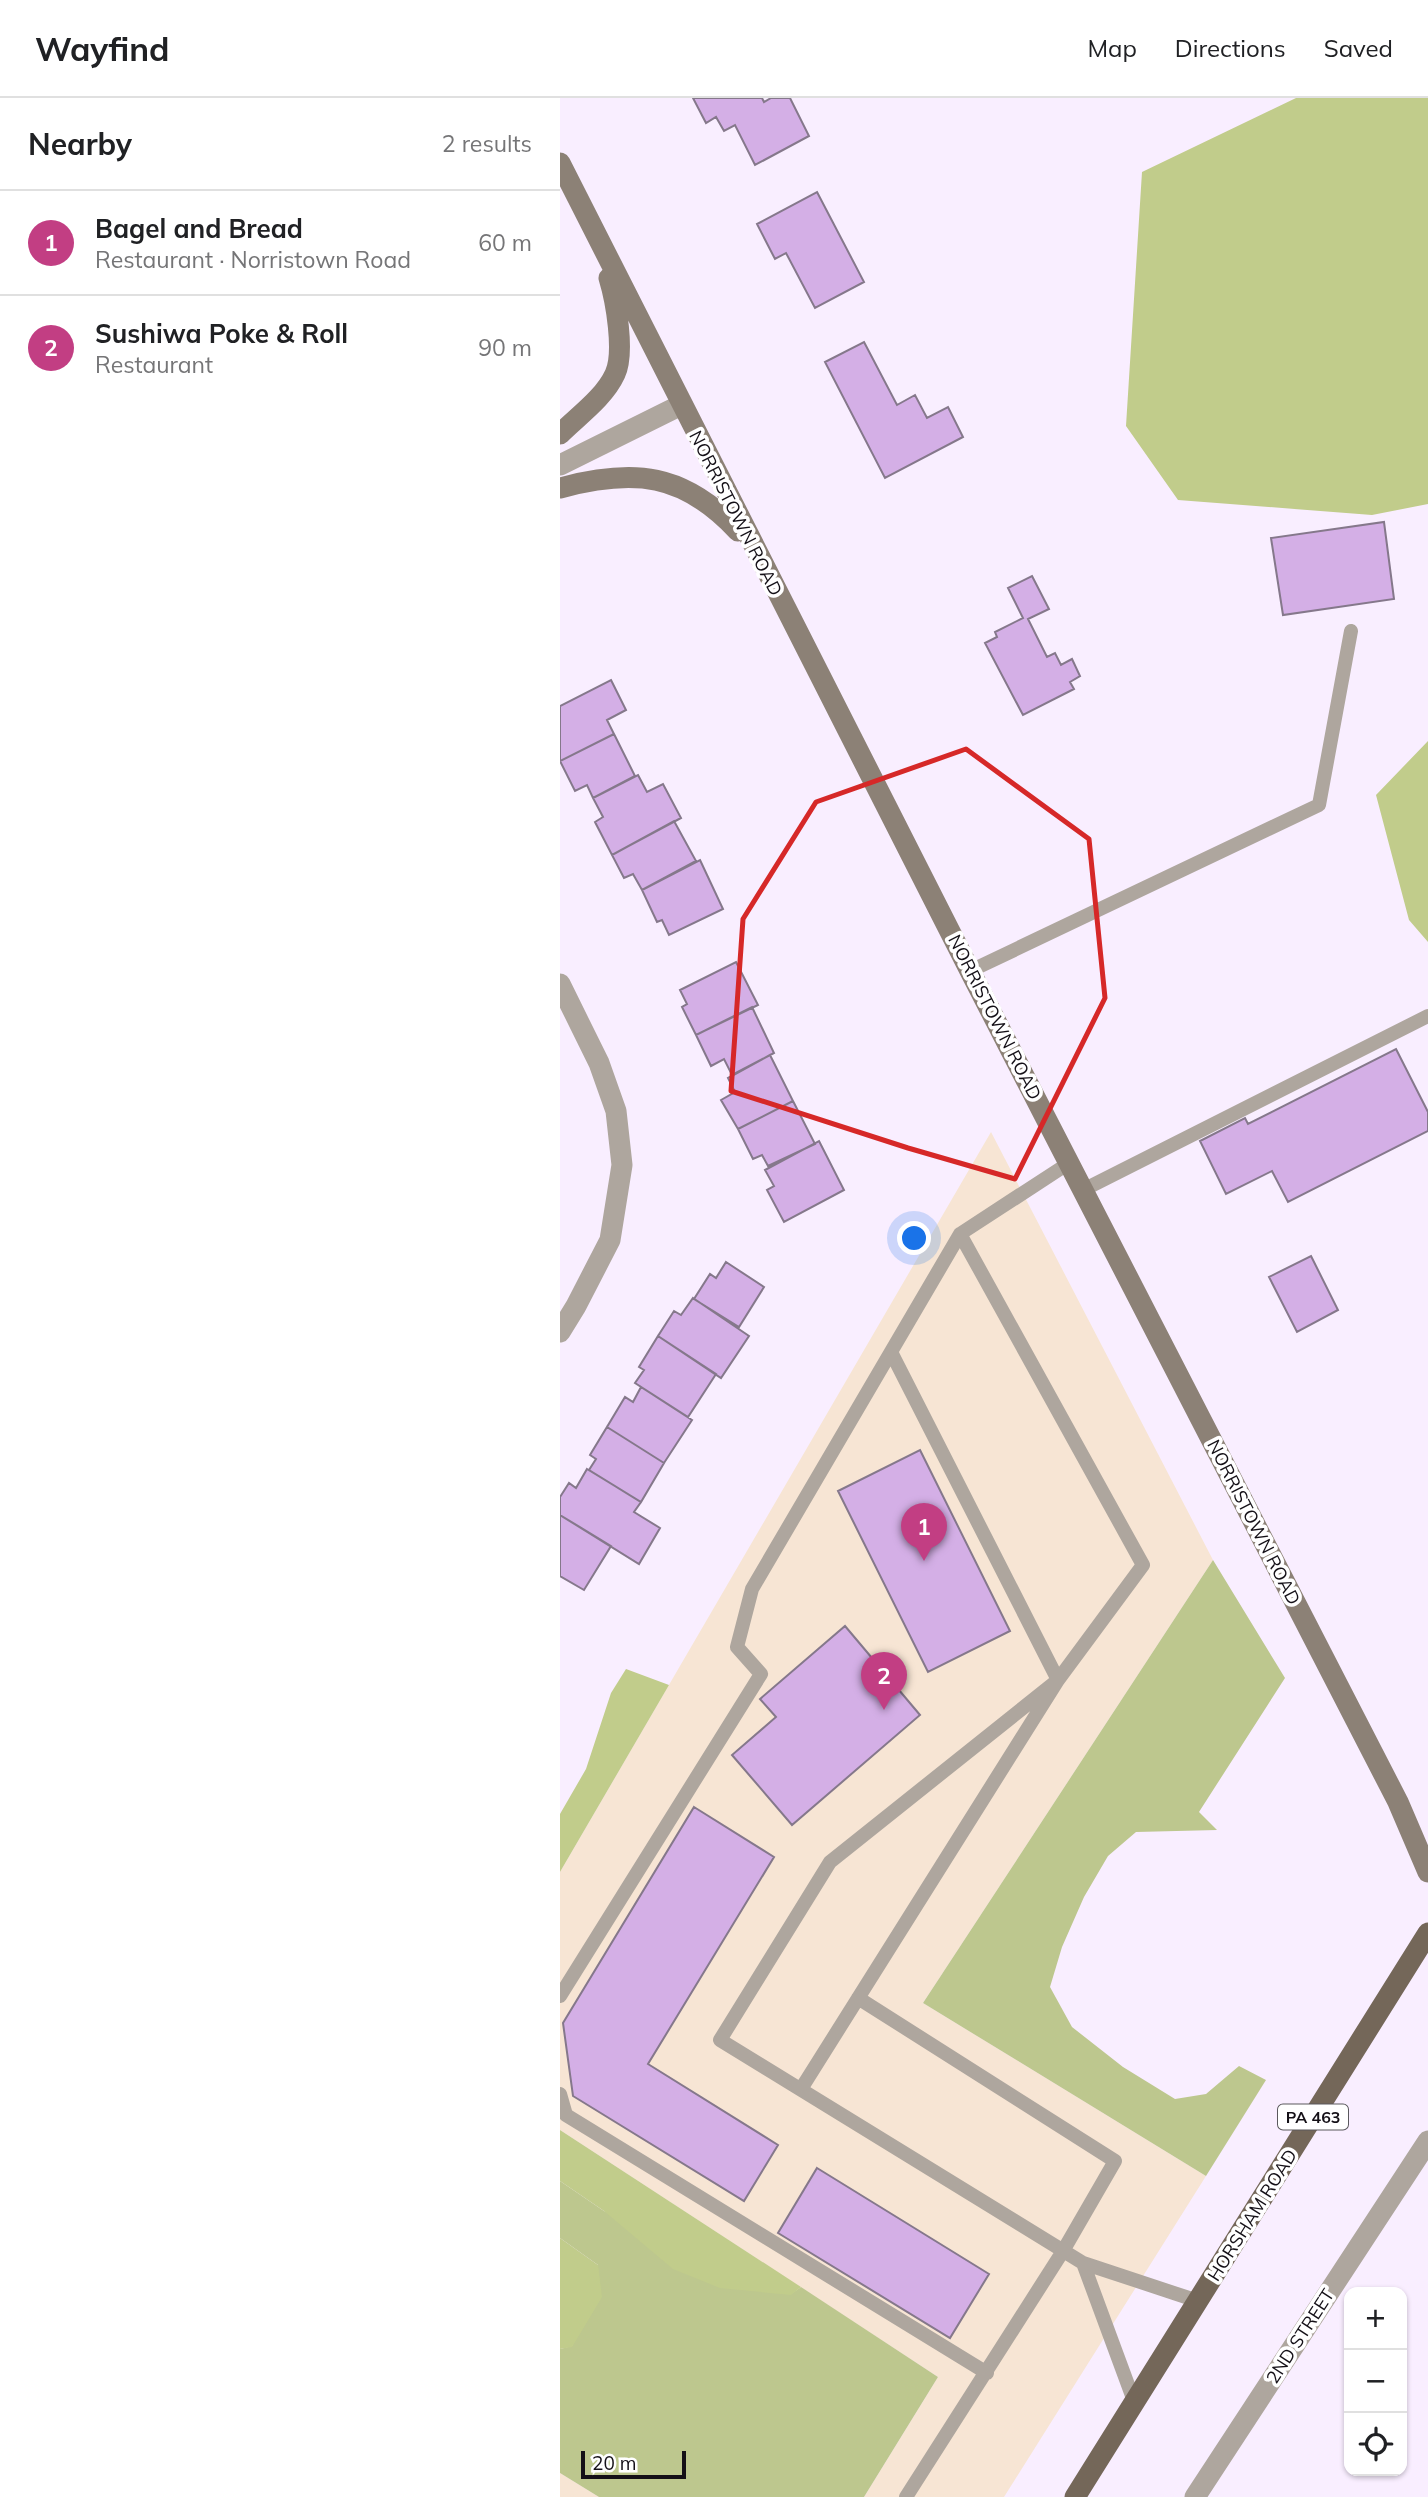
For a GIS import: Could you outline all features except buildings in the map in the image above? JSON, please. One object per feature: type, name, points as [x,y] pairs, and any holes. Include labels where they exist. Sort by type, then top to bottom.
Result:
[{"type":"main road","name":"NORRISTOWN ROAD","points":[[560,163],[681,405],[1398,1802],[1428,1872]]},
{"type":"main road","points":[[560,434],[605,389],[616,373],[619,328],[599,241]]},
{"type":"main road","points":[[560,488],[609,478],[665,482],[691,491],[718,510],[756,551]]},
{"type":"main road","name":"HORSHAM ROAD","points":[[1075,2497],[1428,1933]]},
{"type":"street","points":[[560,465],[681,405]]},
{"type":"street","points":[[560,984],[599,1063],[616,1111],[622,1165],[610,1240],[560,1332]]},
{"type":"street","name":"2ND STREET","points":[[1195,2497],[1428,2141]]},
{"type":"lane","points":[[971,971],[1319,805],[1351,631]]},
{"type":"lane","points":[[1083,1190],[1428,1016]]},
{"type":"lane","points":[[560,1996],[761,1674],[737,1647],[752,1590],[960,1234],[1069,1163]]},
{"type":"lane","points":[[801,2089],[1058,1680],[1143,1565],[960,1234]]},
{"type":"lane","points":[[891,1352],[1058,1680]]},
{"type":"lane","points":[[1058,1680],[830,1862],[720,2040],[1083,2263],[1198,2301]]},
{"type":"lane","points":[[858,1998],[1115,2161],[1063,2251],[906,2497]]},
{"type":"lane","points":[[560,2094],[566,2115],[987,2373]]},
{"type":"lane","points":[[1083,2263],[1134,2401]]},
{"type":"highlighted area","points":[[966,749],[1089,839],[1105,998],[1015,1179],[731,1091],[743,919],[816,802]]},
{"type":"shaded area","points":[[991,1132],[1213,1560],[923,2003],[1206,2176],[1004,2497],[864,2497],[938,2377],[560,2130],[560,1872]]},
{"type":"shaded area","points":[[560,2473],[599,2497],[560,2497]]},
{"type":"green space","points":[[1296,98],[1428,98],[1428,504],[1372,515],[1178,500],[1126,426],[1142,172]]},
{"type":"green space","points":[[1428,741],[1428,942],[1409,920],[1376,795]]},
{"type":"green space","points":[[1213,1560],[1285,1678],[1199,1812],[1217,1830],[1136,1832],[1108,1856],[1084,1897],[1062,1947],[1050,1987],[1072,2027],[1123,2067],[1175,2099],[1206,2094],[1239,2066],[1266,2080],[1206,2176],[923,2003]]},
{"type":"green space","points":[[626,1669],[669,1685],[560,1872],[560,1814],[586,1769],[611,1693]]},
{"type":"green space","points":[[560,2130],[801,2287],[791,2295],[720,2288],[673,2269],[604,2211],[560,2181]]},
{"type":"green space","points":[[560,2181],[604,2211],[791,2294],[801,2287],[938,2377],[864,2497],[599,2497],[560,2473],[560,2349],[572,2346],[598,2265],[560,2238]]},
{"type":"green space","points":[[560,2238],[598,2265],[602,2297],[572,2347],[560,2349]]},
{"type":"place","name":"Bagel and Bread","points":[[924,1561]]},
{"type":"place","name":"Sushiwa Poke & Roll","points":[[884,1710]]}]
